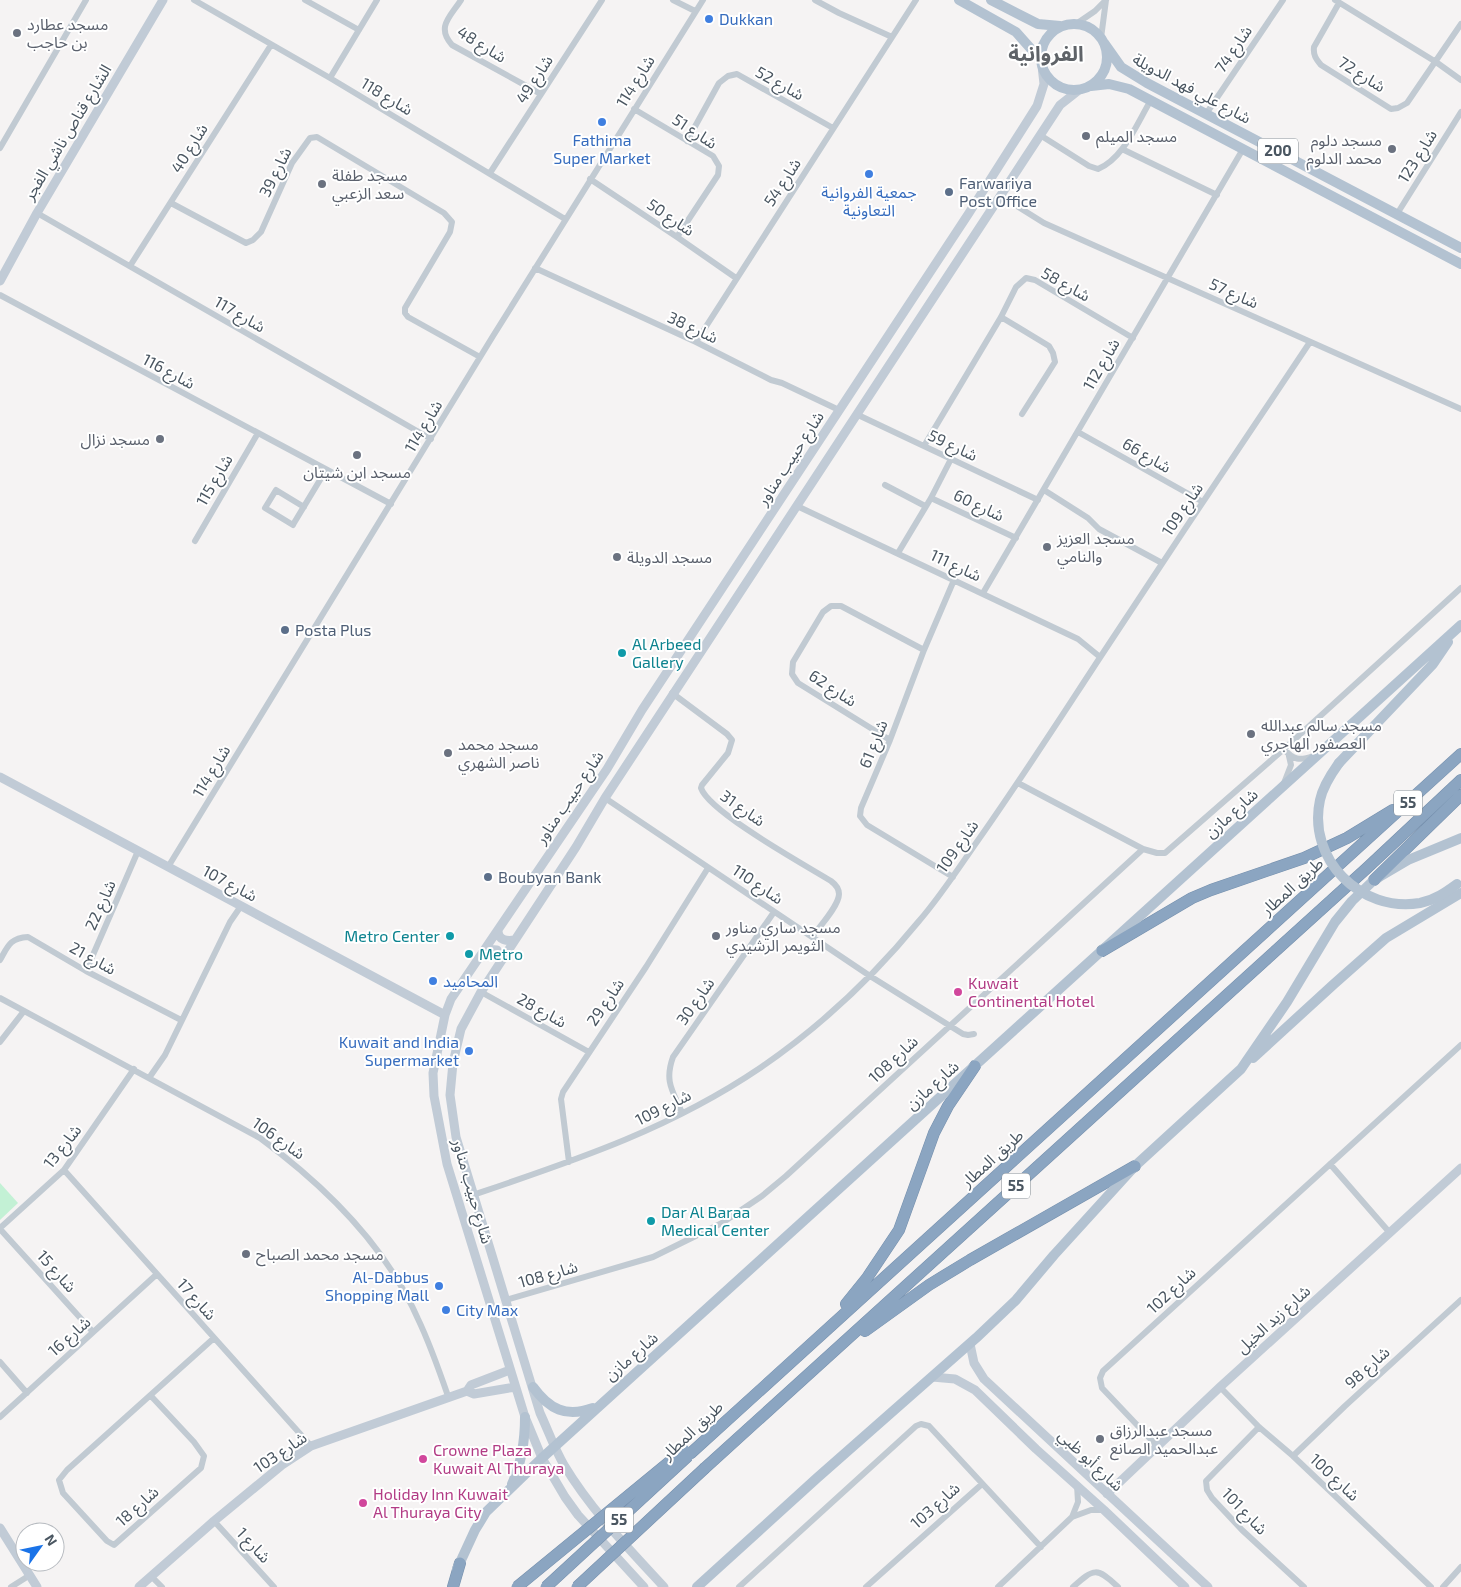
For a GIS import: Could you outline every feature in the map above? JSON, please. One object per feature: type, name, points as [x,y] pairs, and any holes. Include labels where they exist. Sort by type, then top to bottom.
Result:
[{"type":"highway","name":"طريق المطار","points":[[546,1587],[688,1451],[708,1436],[824,1332],[1461,754]]},
{"type":"highway","name":"55","points":[[577,1587],[705,1468],[1360,874],[1461,780]]},
{"type":"highway","points":[[1374,880],[1461,795]]},
{"type":"highway","points":[[1102,951],[1192,898],[1304,858],[1347,838],[1413,798]]},
{"type":"highway","points":[[824,1332],[867,1278],[899,1230],[934,1133],[948,1106],[975,1066]]},
{"type":"highway","points":[[819,1364],[929,1285],[1135,1166]]},
{"type":"highway","points":[[517,1587],[688,1451]]},
{"type":"highway","points":[[453,1587],[460,1564]]},
{"type":"main road","points":[[959,0],[1016,32],[1041,62],[1045,73],[1056,85],[1079,90]]},
{"type":"main road","points":[[991,0],[1038,24],[1060,26],[1076,24]]},
{"type":"main road","name":"200","points":[[1076,24],[1090,28],[1102,40]]},
{"type":"main road","points":[[1041,62],[1041,49],[1045,40],[1060,26]]},
{"type":"main road","points":[[1091,86],[1104,71],[1106,52],[1102,40]]},
{"type":"main road","name":"شارع علي فهد الدويلة","points":[[1102,40],[1122,67],[1147,83],[1461,248]]},
{"type":"main road","points":[[1147,83],[1142,90],[1147,98]]},
{"type":"main road","name":"شارع علي فهد الدويلة","points":[[1091,86],[1109,84],[1129,89],[1461,264]]},
{"type":"main road","name":"200","points":[[1079,90],[1091,86]]},
{"type":"main road","points":[[1459,627],[1433,664],[1339,762],[1327,780],[1320,800],[1318,821],[1324,849],[1330,862],[1343,879],[1360,892],[1379,901],[1400,904],[1421,903],[1441,896],[1460,886]]},
{"type":"main road","name":"شارع مازن","points":[[449,1587],[475,1530],[486,1512],[542,1458],[1459,627]]},
{"type":"main road","points":[[1241,1069],[1288,1002],[1335,922],[1352,901],[1374,880],[1408,860],[1461,838]]},
{"type":"main road","points":[[697,1587],[817,1478],[970,1344],[1016,1300],[1135,1166],[1179,1124],[1386,938],[1460,886]]},
{"type":"main road","points":[[533,1387],[541,1399],[554,1408],[568,1412],[583,1412],[596,1406],[608,1397]]},
{"type":"main road","points":[[509,1490],[517,1473],[522,1455],[525,1417]]},
{"type":"main road","points":[[709,1587],[715,1570]]},
{"type":"street","points":[[0,148],[86,0]]},
{"type":"street","name":"الشارع قناص ناشي الفجر","points":[[0,281],[37,213],[162,0]]},
{"type":"street","name":"شارع 118","points":[[194,0],[330,78],[565,219]]},
{"type":"street","points":[[305,0],[359,30]]},
{"type":"street","points":[[330,78],[378,0]]},
{"type":"street","name":"شارع 48","points":[[461,0],[444,25],[445,37],[452,45],[541,94]]},
{"type":"street","name":"شارع 49","points":[[490,173],[602,0]]},
{"type":"street","points":[[673,0],[696,11]]},
{"type":"street","name":"شارع 114","points":[[168,867],[565,219],[703,0]]},
{"type":"street","points":[[815,0],[838,13],[892,37]]},
{"type":"street","name":"شارع 54","points":[[696,342],[916,0]]},
{"type":"street","points":[[1076,24],[1095,11],[1106,0]]},
{"type":"street","points":[[1102,40],[1106,0]]},
{"type":"street","name":"شارع 74","points":[[1206,114],[1283,0]]},
{"type":"street","name":"شارع 72","points":[[1461,24],[1436,62],[1407,103],[1398,108],[1391,109],[1321,64],[1313,53],[1314,47],[1337,1],[1436,62],[1461,80]]},
{"type":"street","name":"شارع 40","points":[[130,266],[271,45]]},
{"type":"street","name":"شارع حبيب مناور","points":[[644,1587],[578,1515],[565,1497],[542,1458],[525,1417],[447,1164],[434,1096],[433,1073],[446,1015],[451,999],[616,753],[642,710],[970,213],[1037,106],[1044,84],[1041,62]]},
{"type":"street","name":"شارع 52","points":[[687,141],[719,83],[728,76],[737,74],[833,128]]},
{"type":"street","name":"شارع حبيب مناور","points":[[664,1587],[594,1508],[554,1447],[540,1413],[456,1137],[450,1095],[453,1063],[461,1029],[481,992],[576,847],[672,693],[1037,138],[1060,105],[1079,90]]},
{"type":"street","points":[[1018,134],[1022,132],[1031,134],[1089,166],[1098,169],[1112,160],[1122,149],[1147,98]]},
{"type":"street","name":"شارع 51","points":[[634,109],[713,156],[719,166],[718,175],[677,237]]},
{"type":"street","name":"شارع 123","points":[[1397,214],[1461,112]]},
{"type":"street","name":"شارع 39","points":[[171,203],[246,243],[254,240],[261,232],[292,163],[310,138],[317,138],[444,212],[452,222],[450,232],[405,308],[405,313],[408,317],[480,357]]},
{"type":"street","points":[[1122,149],[1217,194]]},
{"type":"street","name":"شارع 112","points":[[983,593],[1243,149]]},
{"type":"street","name":"شارع 50","points":[[590,179],[736,278]]},
{"type":"street","name":"شارع 57","points":[[1000,196],[1044,223],[1461,409]]},
{"type":"street","name":"شارع 117","points":[[37,213],[430,439]]},
{"type":"street","name":"شارع 38","points":[[535,268],[696,342],[771,380],[782,383],[839,410]]},
{"type":"street","name":"شارع 58","points":[[924,446],[1001,317],[1016,287],[1026,278],[1035,280],[1133,338]]},
{"type":"street","name":"شارع 116","points":[[0,295],[391,504]]},
{"type":"street","points":[[1001,317],[1049,346],[1053,353],[1054,362],[1022,414]]},
{"type":"street","points":[[891,331],[890,339],[894,346],[899,346],[904,342]]},
{"type":"street","name":"شارع 109","points":[[473,1195],[624,1141],[682,1114],[724,1091],[763,1066],[835,1008],[870,976],[922,918],[953,877],[1018,783],[1310,342]]},
{"type":"street","name":"شارع 59","points":[[856,414],[1038,500]]},
{"type":"street","name":"شارع 66","points":[[1078,432],[1203,502]]},
{"type":"street","name":"شارع 115","points":[[195,541],[258,433]]},
{"type":"street","name":"شارع 60","points":[[898,553],[931,498],[950,459]]},
{"type":"street","points":[[304,506],[276,490],[265,508],[292,525],[304,506],[326,470]]},
{"type":"street","points":[[885,485],[925,506]]},
{"type":"street","points":[[1044,490],[1088,518],[1099,529],[1162,563]]},
{"type":"street","name":"شارع 60","points":[[931,498],[1016,538]]},
{"type":"street","name":"شارع 111","points":[[796,506],[1078,639],[1100,657]]},
{"type":"street","name":"شارع 61","points":[[953,877],[867,825],[860,816],[861,808],[954,580]]},
{"type":"street","points":[[1018,783],[1143,849],[1161,854],[1169,850],[1284,750],[1461,588]]},
{"type":"street","points":[[721,590],[727,598],[738,594]]},
{"type":"street","name":"شارع 62","points":[[890,740],[798,682],[792,674],[793,662],[823,612],[831,606],[841,606],[924,650]]},
{"type":"street","name":"شارع 31","points":[[672,693],[727,734],[732,740],[728,752],[702,785],[701,788],[705,798],[732,820],[830,881],[838,889],[837,902],[812,937]]},
{"type":"street","points":[[1282,786],[1291,765],[1289,756],[1284,750]]},
{"type":"street","points":[[616,753],[622,752],[626,754],[629,759],[628,763]]},
{"type":"street","points":[[1289,756],[1302,759],[1320,752]]},
{"type":"street","name":"شارع 107","points":[[0,777],[446,1015]]},
{"type":"street","name":"شارع 110","points":[[605,798],[870,976],[963,1034],[974,1034]]},
{"type":"street","name":"شارع 108","points":[[506,1300],[653,1258],[722,1223],[762,1196],[1143,849]]},
{"type":"street","name":"شارع 22","points":[[86,971],[138,851]]},
{"type":"street","name":"شارع 29","points":[[569,1162],[560,1099],[563,1092],[646,967],[708,868]]},
{"type":"street","points":[[149,1078],[165,1055],[230,922],[241,906]]},
{"type":"street","name":"شارع 30","points":[[682,1114],[670,1083],[668,1071],[673,1058],[774,912]]},
{"type":"street","points":[[498,930],[500,938],[506,941],[515,940]]},
{"type":"street","name":"شارع 21","points":[[0,960],[9,944],[18,937],[28,937],[86,971],[181,1020]]},
{"type":"street","points":[[485,949],[497,950],[503,959]]},
{"type":"street","name":"شارع 28","points":[[481,992],[589,1052]]},
{"type":"street","name":"شارع 106","points":[[0,998],[260,1138],[288,1158],[322,1188],[378,1250],[401,1287],[418,1317],[448,1396]]},
{"type":"street","points":[[0,1042],[24,1011]]},
{"type":"street","name":"شارع 102","points":[[1157,1446],[1102,1388],[1100,1378],[1104,1371],[1461,1044]]},
{"type":"street","name":"شارع 13","points":[[0,1229],[64,1170],[134,1069]]},
{"type":"street","points":[[1330,1164],[1390,1234]]},
{"type":"street","name":"شارع زيد الخيل","points":[[1107,1494],[1220,1387],[1461,1168]]},
{"type":"street","name":"شارع 17","points":[[64,1170],[310,1446]]},
{"type":"street","name":"شارع 15","points":[[0,1229],[94,1332]]},
{"type":"street","points":[[472,1242],[476,1245],[481,1245],[488,1238]]},
{"type":"street","points":[[478,1260],[484,1254],[493,1255]]},
{"type":"street","name":"شارع 16","points":[[0,1417],[157,1274]]},
{"type":"street","name":"شارع 98","points":[[1293,1456],[1461,1300]]},
{"type":"street","name":"شارع 18","points":[[151,1396],[194,1442],[204,1456],[201,1468],[114,1545],[63,1494],[59,1480],[67,1470],[214,1338]]},
{"type":"street","name":"شارع أبو ظبي","points":[[970,1344],[974,1363],[984,1379],[1044,1437],[1208,1587]]},
{"type":"street","points":[[0,1362],[27,1392]]},
{"type":"street","name":"شارع 103","points":[[467,1391],[471,1385],[510,1370]]},
{"type":"street","name":"شارع أبو ظبي","points":[[932,1377],[955,1379],[968,1385],[1186,1587]]},
{"type":"street","name":"شارع 103","points":[[139,1587],[214,1521],[282,1465],[310,1446],[448,1396],[467,1391],[474,1394],[515,1387]]},
{"type":"street","name":"شارع 100","points":[[1220,1387],[1259,1427],[1293,1456],[1431,1587]]},
{"type":"street","points":[[739,1587],[918,1425],[924,1424],[929,1426],[982,1484]]},
{"type":"street","name":"شارع 101","points":[[1259,1427],[1206,1481],[1207,1490],[1212,1498],[1242,1530],[1304,1587]]},
{"type":"street","points":[[1036,1449],[1036,1442],[1041,1437],[1044,1437]]},
{"type":"street","name":"شارع 103","points":[[866,1587],[982,1484],[1041,1547]]},
{"type":"street","points":[[1072,1517],[1078,1502],[1077,1485]]},
{"type":"street","points":[[998,1587],[1072,1517],[1091,1510],[1104,1510]]},
{"type":"street","name":"شارع 1","points":[[214,1521],[274,1587]]},
{"type":"street","points":[[0,1528],[37,1587]]},
{"type":"street","points":[[1443,1587],[1461,1567]]},
{"type":"street","points":[[1073,1587],[1089,1573],[1096,1571],[1105,1575],[1118,1587]]},
{"type":"street","points":[[11,1587],[30,1575]]},
{"type":"street","points":[[151,1576],[162,1587]]},
{"type":"green space","points":[[0,1183],[18,1203],[0,1220]]},
{"type":"place","name":"Dukkan","points":[[709,19]]},
{"type":"place","name":"مسجد عطارد بن حاجب","points":[[17,33]]},
{"type":"place","name":"Fathima Super Market","points":[[602,122]]},
{"type":"place","name":"مسجد الميلم","points":[[1086,136]]},
{"type":"place","name":"مسجد دلوم محمد الدلوم","points":[[1392,149]]},
{"type":"place","name":"جمعية الفروانية التعاونية","points":[[869,174]]},
{"type":"place","name":"مسجد طفلة سعد الزعبي","points":[[322,184]]},
{"type":"place","name":"Farwariya Post Office","points":[[949,192]]},
{"type":"place","name":"مسجد نزال","points":[[160,439]]},
{"type":"place","name":"مسجد ابن شيتان","points":[[357,455]]},
{"type":"place","name":"مسجد العزيز والنامي","points":[[1047,547]]},
{"type":"place","name":"مسجد الدويلة","points":[[617,557]]},
{"type":"place","name":"Posta Plus","points":[[285,630]]},
{"type":"place","name":"Al Arbeed Gallery","points":[[622,653]]},
{"type":"place","name":"مسجد سالم عبدالله العصفور الهاجري","points":[[1251,734]]},
{"type":"place","name":"مسجد محمد ناصر الشهري","points":[[448,753]]},
{"type":"place","name":"Boubyan Bank","points":[[488,877]]},
{"type":"place","name":"Metro Center","points":[[450,936]]},
{"type":"place","name":"مسجد ساري مناور الثويمر الرشيدي","points":[[716,936]]},
{"type":"place","name":"Metro","points":[[469,954]]},
{"type":"place","name":"المحاميد","points":[[433,981]]},
{"type":"place","name":"Kuwait Continental Hotel","points":[[958,992]]},
{"type":"place","name":"Kuwait and India Supermarket","points":[[469,1051]]},
{"type":"place","name":"Dar Al Baraa Medical Center","points":[[651,1221]]},
{"type":"place","name":"مسجد محمد الصباح","points":[[246,1254]]},
{"type":"place","name":"Al-Dabbus Shopping Mall","points":[[439,1286]]},
{"type":"place","name":"City Max","points":[[446,1310]]},
{"type":"place","name":"مسجد عبدالرزاق عبدالحميد الصانع","points":[[1100,1439]]},
{"type":"place","name":"Crowne Plaza Kuwait Al Thuraya","points":[[423,1459]]},
{"type":"place","name":"Holiday Inn Kuwait Al Thuraya City","points":[[363,1503]]},
{"type":"district","name":"الفروانية","points":[[1046,54]]}]
